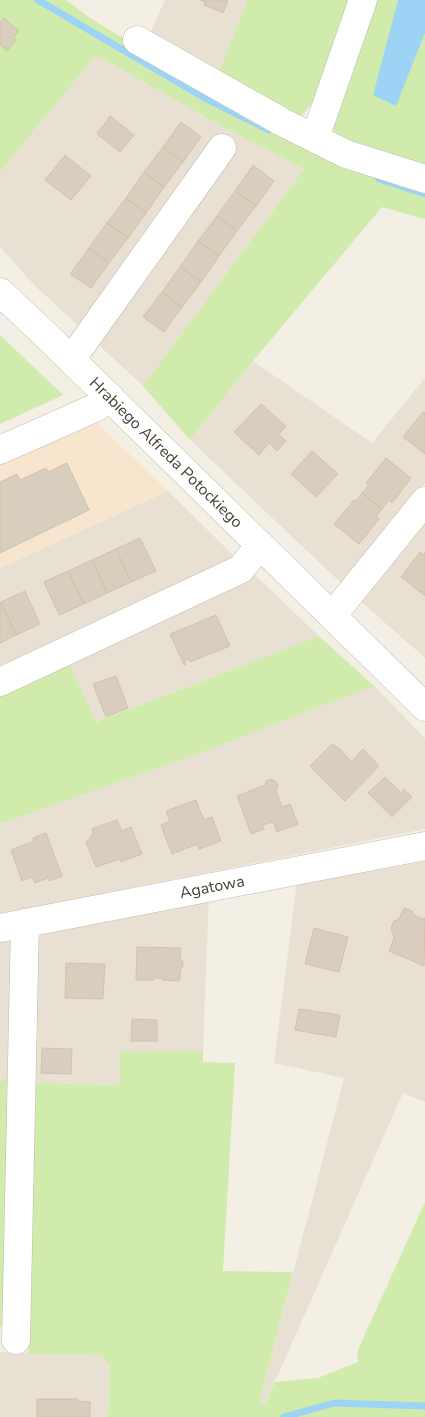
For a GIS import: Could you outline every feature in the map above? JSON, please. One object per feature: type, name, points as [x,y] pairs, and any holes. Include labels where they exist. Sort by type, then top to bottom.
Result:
[{"type":"street","points":[[314,138],[363,0]]},
{"type":"street","points":[[137,40],[282,122],[346,154],[425,179]]},
{"type":"street","points":[[71,360],[222,148]]},
{"type":"street","name":"Hrabiego Alfreda Potockiego","points":[[5,307],[71,360],[425,707]]},
{"type":"street","points":[[0,450],[97,407],[110,398]]},
{"type":"street","points":[[332,616],[425,501]]},
{"type":"street","points":[[0,682],[241,569],[260,545]]},
{"type":"street","name":"Agatowa","points":[[12,926],[425,846]]},
{"type":"street","points":[[12,926],[16,1340]]},
{"type":"shaded area","points":[[165,0],[248,0],[211,89],[145,44]]},
{"type":"shaded area","points":[[96,55],[221,126],[304,169],[143,386],[34,285],[0,247],[0,172]]},
{"type":"shaded area","points":[[253,361],[372,443],[425,378],[425,483],[343,585],[190,440]]},
{"type":"shaded area","points":[[96,422],[168,491],[0,568],[0,459]]},
{"type":"shaded area","points":[[168,491],[237,559],[0,672],[0,568]]},
{"type":"shaded area","points":[[425,514],[425,658],[358,599]]},
{"type":"shaded area","points":[[254,574],[319,636],[95,722],[68,660]]},
{"type":"shaded area","points":[[374,686],[425,738],[425,829],[0,914],[0,824],[198,754]]},
{"type":"shaded area","points":[[425,861],[425,1102],[403,1093],[265,1404],[259,1404],[344,1078],[274,1063],[297,881],[385,869]]},
{"type":"shaded area","points":[[209,894],[203,1051],[120,1053],[120,1085],[36,1083],[35,948],[44,930]]},
{"type":"shaded area","points":[[4,938],[19,948],[15,1069],[0,1082],[0,939]]},
{"type":"shaded area","points":[[0,1352],[100,1355],[110,1366],[108,1417],[0,1417]]},
{"type":"green space","points":[[0,0],[66,0],[90,18],[141,49],[425,186],[425,219],[382,207],[253,361],[190,440],[143,386],[304,169],[221,126],[96,55],[0,172]]},
{"type":"green space","points":[[248,0],[350,0],[319,96],[301,116],[217,75]]},
{"type":"green space","points":[[375,0],[425,0],[425,168],[352,146],[329,127]]},
{"type":"green space","points":[[0,335],[63,395],[0,424]]},
{"type":"green space","points":[[319,636],[374,686],[198,754],[0,824],[0,692],[68,660],[96,722]]},
{"type":"green space","points":[[203,1051],[203,1062],[235,1063],[223,1271],[293,1272],[259,1404],[265,1404],[275,1382],[318,1378],[358,1362],[357,1352],[425,1202],[425,1417],[108,1417],[110,1366],[100,1355],[28,1354],[36,1083],[120,1085],[120,1052]]},
{"type":"green space","points":[[15,1069],[7,1321],[0,1327],[0,1082]]},
{"type":"water","points":[[398,0],[425,0],[425,33],[396,106],[373,95]]},
{"type":"building","points":[[200,0],[228,0],[223,13],[204,5],[205,2]]},
{"type":"building","points":[[4,18],[19,31],[13,38],[16,40],[7,51],[0,45],[0,23]]},
{"type":"building","points":[[110,116],[134,135],[120,152],[97,134]]},
{"type":"building","points":[[181,122],[201,137],[183,162],[163,147]]},
{"type":"building","points":[[163,147],[183,162],[164,187],[144,172]]},
{"type":"building","points":[[65,155],[91,176],[71,200],[45,180]]},
{"type":"building","points":[[253,165],[274,181],[256,206],[235,191]]},
{"type":"building","points":[[144,172],[164,187],[146,213],[126,198]]},
{"type":"building","points":[[235,191],[256,206],[237,231],[217,216]]},
{"type":"building","points":[[126,198],[146,213],[128,238],[107,223]]},
{"type":"building","points":[[217,216],[237,231],[219,256],[198,241]]},
{"type":"building","points":[[107,223],[128,238],[109,263],[89,248]]},
{"type":"building","points":[[198,241],[219,256],[201,282],[180,267]]},
{"type":"building","points":[[89,248],[109,263],[91,288],[70,274]]},
{"type":"building","points":[[180,267],[201,282],[182,307],[162,292]]},
{"type":"building","points":[[162,292],[182,307],[164,332],[143,317]]},
{"type":"building","points":[[261,404],[286,426],[279,434],[286,441],[277,451],[269,443],[259,455],[234,432]]},
{"type":"building","points":[[423,412],[425,413],[425,454],[403,437]]},
{"type":"building","points":[[312,451],[338,474],[316,497],[291,474]]},
{"type":"building","points":[[386,458],[411,478],[392,503],[389,500],[382,509],[362,493],[369,485],[366,483]]},
{"type":"building","points":[[67,463],[89,510],[0,553],[0,482],[17,474],[20,480],[46,468],[48,472]]},
{"type":"building","points":[[362,493],[382,509],[376,517],[379,519],[359,544],[334,524]]},
{"type":"building","points":[[140,538],[156,571],[131,582],[116,549]]},
{"type":"building","points":[[116,549],[131,582],[107,593],[92,560]]},
{"type":"building","points":[[420,552],[423,555],[425,552],[425,596],[401,577]]},
{"type":"building","points":[[92,560],[107,593],[84,604],[68,571]]},
{"type":"building","points":[[68,571],[84,604],[59,615],[44,582]]},
{"type":"building","points":[[25,591],[40,624],[16,635],[1,602]]},
{"type":"building","points":[[0,603],[16,635],[0,643]]},
{"type":"building","points":[[216,615],[230,646],[190,662],[189,659],[184,661],[186,664],[184,665],[170,634]]},
{"type":"building","points":[[116,676],[128,708],[106,717],[93,684]]},
{"type":"building","points":[[332,744],[340,749],[351,762],[363,749],[379,766],[345,801],[310,766]]},
{"type":"building","points":[[385,777],[401,793],[404,789],[412,797],[392,817],[368,793]]},
{"type":"building","points":[[271,779],[276,782],[278,787],[276,791],[282,807],[290,804],[298,824],[277,832],[273,822],[262,825],[264,829],[251,834],[237,796],[265,785],[266,781]]},
{"type":"building","points":[[196,800],[204,820],[212,817],[221,841],[199,849],[197,844],[172,854],[161,825],[170,821],[166,811]]},
{"type":"building","points":[[117,820],[122,831],[131,827],[142,854],[121,862],[120,859],[96,867],[86,842],[93,833],[92,829]]},
{"type":"building","points":[[46,833],[62,876],[49,881],[48,878],[35,883],[32,877],[22,881],[11,850],[34,841],[33,838]]},
{"type":"building","points":[[404,908],[412,911],[414,915],[422,919],[425,918],[424,966],[389,951],[394,938],[391,928],[394,921],[399,919]]},
{"type":"building","points":[[314,928],[348,937],[339,972],[305,964]]},
{"type":"building","points":[[137,947],[181,948],[180,958],[183,962],[183,967],[180,970],[180,981],[162,980],[162,978],[136,980]]},
{"type":"building","points":[[66,963],[105,964],[103,999],[65,998]]},
{"type":"building","points":[[299,1009],[340,1015],[336,1037],[295,1030]]},
{"type":"building","points":[[132,1019],[157,1020],[157,1041],[131,1041]]},
{"type":"building","points":[[42,1048],[72,1049],[71,1074],[41,1073]]},
{"type":"building","points":[[37,1399],[77,1399],[77,1401],[90,1402],[90,1417],[37,1417]]},
{"type":"waterway","points":[[38,0],[203,97],[269,130]]},
{"type":"waterway","points":[[379,179],[425,194]]},
{"type":"waterway","points":[[284,1417],[334,1403],[425,1406]]}]
